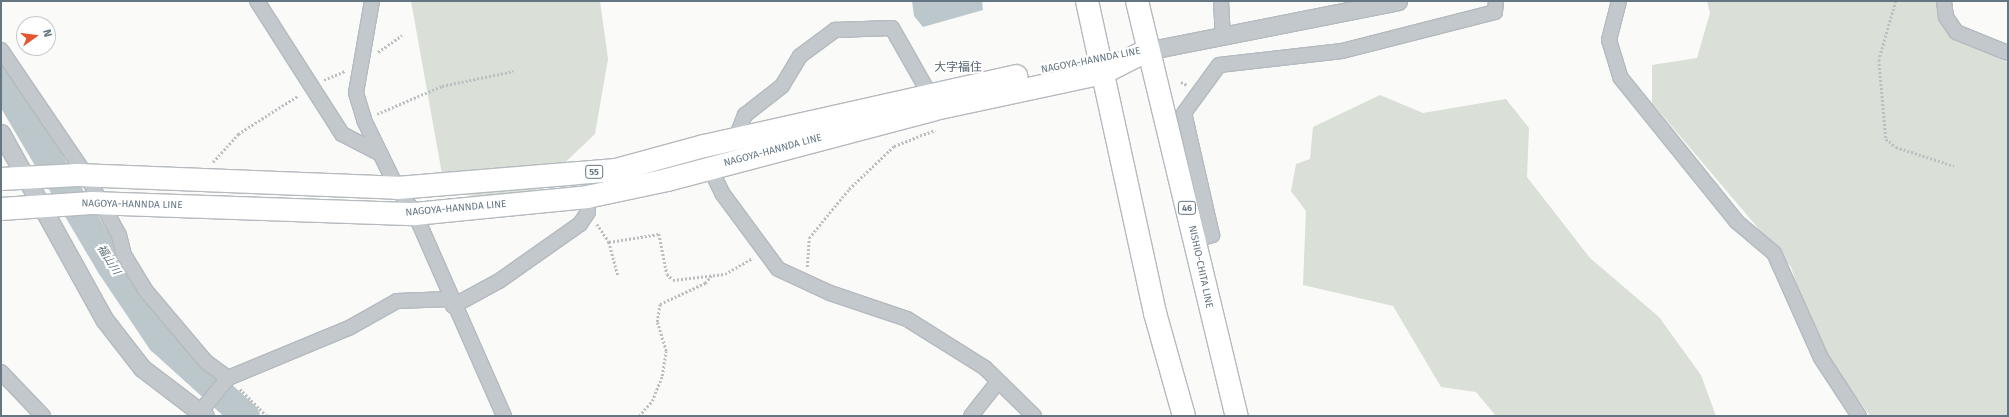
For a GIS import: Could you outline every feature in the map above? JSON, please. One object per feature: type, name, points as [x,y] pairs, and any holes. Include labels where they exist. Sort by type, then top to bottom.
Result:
[{"type":"main road","points":[[1087,1],[1155,313],[1184,416]]},
{"type":"main road","name":"NISHIO-CHITA LINE","points":[[1137,1],[1146,51],[1195,240],[1214,332],[1237,416]]},
{"type":"main road","name":"NAGOYA-HANNDA LINE","points":[[1,209],[48,205],[97,204],[415,214],[587,197],[710,168],[949,106],[1101,65],[1146,51]]},
{"type":"main road","name":"NAGOYA-HANNDA LINE","points":[[1,179],[32,176],[82,175],[397,188],[616,170],[736,138],[929,93],[1101,65]]},
{"type":"street","points":[[258,1],[310,88],[342,134],[379,153]]},
{"type":"street","points":[[372,1],[359,64],[356,93],[364,120],[397,188],[415,214],[452,302],[504,416]]},
{"type":"street","points":[[1221,1],[1223,34]]},
{"type":"street","points":[[1146,51],[1223,34],[1398,1]]},
{"type":"street","points":[[1195,240],[1212,235],[1184,113],[1219,65],[1342,51],[1495,12],[1496,1]]},
{"type":"street","points":[[1619,1],[1609,40],[1620,77],[1737,222],[1774,253],[1822,358],[1859,416]]},
{"type":"street","points":[[1944,1],[1946,17],[1956,32],[2008,53]]},
{"type":"street","points":[[736,138],[745,116],[782,86],[800,56],[835,30],[892,28],[929,93]]},
{"type":"street","points":[[1,50],[82,175],[97,204],[119,235],[124,255],[146,291],[206,362],[227,380]]},
{"type":"street","points":[[1,133],[32,176],[48,205],[104,319],[142,368],[204,410],[227,380],[349,328],[397,301],[452,302],[499,281],[580,224],[588,212],[587,197]]},
{"type":"street","points":[[710,168],[722,193],[778,269],[802,280],[907,319],[963,352],[1034,416]]},
{"type":"street","points":[[1,372],[43,416]]},
{"type":"street","points":[[971,416],[997,382]]},
{"type":"path","points":[[1896,1],[1879,60],[1886,139],[1896,147],[1954,166]]},
{"type":"path","points":[[208,180],[211,166],[222,150],[238,134],[332,75],[359,64],[402,35]]},
{"type":"path","points":[[364,120],[442,86],[513,72]]},
{"type":"path","points":[[802,280],[807,271],[809,238],[839,199],[894,146],[941,129],[947,121],[949,106]]},
{"type":"path","points":[[596,222],[609,242],[618,276]]},
{"type":"path","points":[[609,242],[659,234],[666,274],[673,280],[713,274],[739,268],[763,250]]},
{"type":"path","points":[[639,416],[652,401],[662,376],[666,351],[657,322],[660,304],[705,283],[713,274]]},
{"type":"path","points":[[227,380],[267,416]]},
{"type":"shaded area","points":[[411,1],[600,1],[608,59],[595,134],[534,192],[480,199],[444,185]]},
{"type":"shaded area","points":[[912,1],[982,1],[983,10],[923,27],[914,16]]},
{"type":"shaded area","points":[[1707,1],[1938,1],[1944,29],[2008,63],[2008,416],[1870,416],[1828,357],[1807,314],[1791,267],[1652,103],[1652,65],[1697,58],[1710,13]]},
{"type":"shaded area","points":[[1380,95],[1423,113],[1506,99],[1529,128],[1527,177],[1590,258],[1659,317],[1701,375],[1716,416],[1496,416],[1476,392],[1441,387],[1393,306],[1303,285],[1306,211],[1291,191],[1296,164],[1310,159],[1313,127]]},
{"type":"waterway","name":"福山川","points":[[1,80],[111,266],[161,340],[245,416]]},
{"type":"district","name":"大字福住","points":[[958,68]]}]
